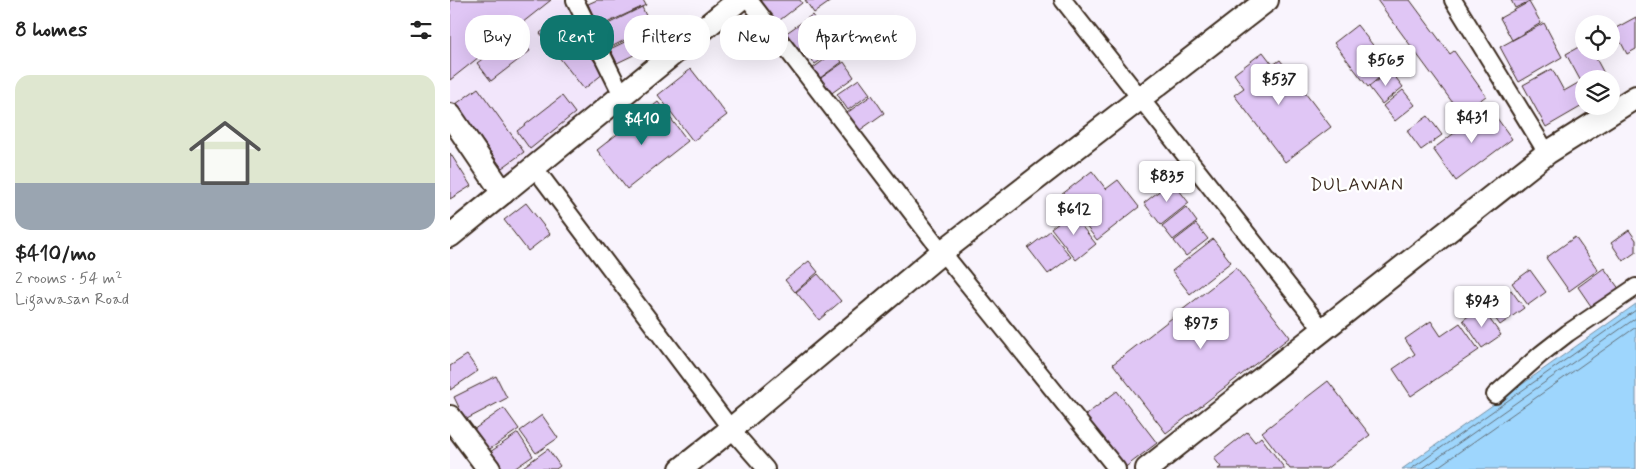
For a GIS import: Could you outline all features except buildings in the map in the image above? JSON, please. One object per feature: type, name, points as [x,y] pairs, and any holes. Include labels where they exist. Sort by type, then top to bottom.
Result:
[{"type":"street","points":[[575,0],[622,95]]},
{"type":"street","points":[[450,236],[739,0]]},
{"type":"street","points":[[749,0],[942,252],[1118,469]]},
{"type":"street","points":[[1063,0],[1323,330]]},
{"type":"street","points":[[681,469],[942,252],[1267,0]]},
{"type":"street","points":[[1453,0],[1547,153]]},
{"type":"street","points":[[1147,469],[1547,153],[1636,97]]},
{"type":"street","points":[[450,115],[503,193]]},
{"type":"street","points":[[534,167],[731,429],[766,469]]},
{"type":"street","points":[[1495,396],[1561,338],[1636,288]]},
{"type":"street","points":[[450,417],[489,469]]},
{"type":"shaded area","points":[[450,0],[564,0],[572,15],[540,15],[540,60],[595,60],[611,90],[502,178],[450,101]]},
{"type":"water","points":[[1636,304],[1636,469],[1402,469]]},
{"type":"district","name":"DULAWAN","points":[[1357,185]]}]
